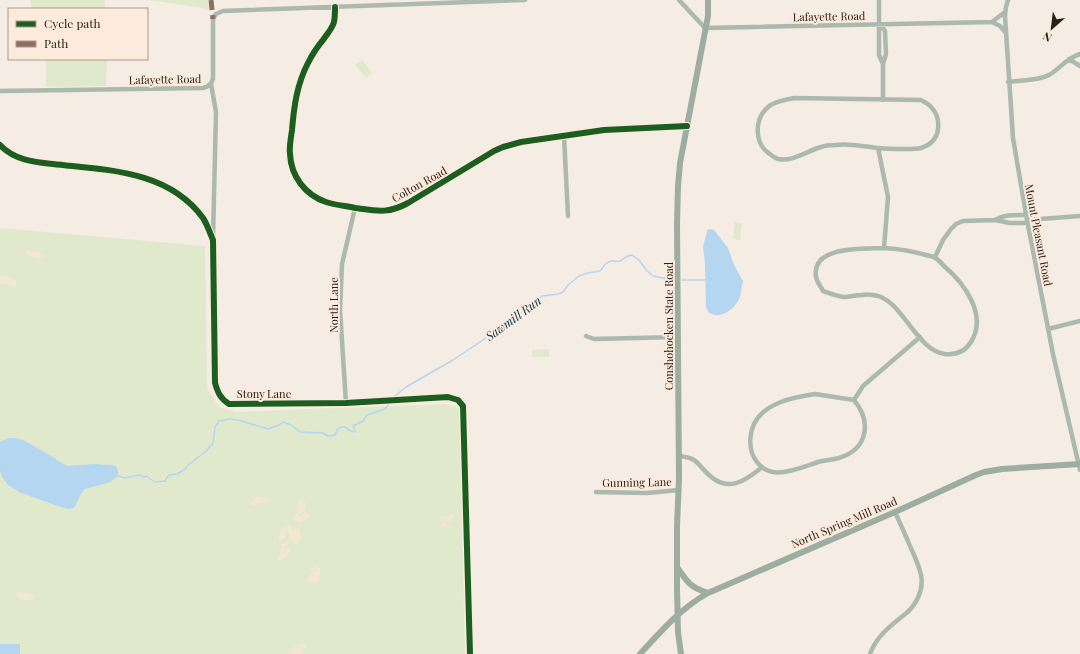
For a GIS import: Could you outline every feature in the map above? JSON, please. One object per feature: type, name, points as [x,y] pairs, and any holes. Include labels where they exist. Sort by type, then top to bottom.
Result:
[{"type":"main road","name":"Conshohocken State Road","points":[[681,654],[678,632],[677,567],[679,490],[678,186],[680,163],[705,28],[708,0]]},
{"type":"main road","name":"North Spring Mill Road","points":[[640,654],[663,628],[708,592],[895,512],[967,479],[984,472],[1007,469],[1079,466]]},
{"type":"main road","points":[[677,567],[691,585],[699,590],[708,592]]},
{"type":"street","name":"Lafayette Road","points":[[0,91],[207,87],[211,84],[213,79],[213,22],[216,14],[223,11],[335,7],[396,2],[525,0]]},
{"type":"street","points":[[679,0],[705,28]]},
{"type":"street","points":[[880,0],[880,24],[885,31],[886,54],[882,64],[883,100]]},
{"type":"street","name":"Mount Pleasant Road","points":[[1008,0],[1005,12],[1008,82],[1013,138],[1048,329],[1079,466]]},
{"type":"street","name":"Colton Road","points":[[335,7],[333,25],[315,50],[298,85],[294,107],[290,153],[292,169],[297,179],[309,193],[321,201],[384,212],[396,209],[408,203],[503,147],[521,142],[604,130],[687,126]]},
{"type":"street","points":[[1005,12],[992,22],[1000,26],[1006,33]]},
{"type":"street","name":"Lafayette Road","points":[[705,28],[992,22]]},
{"type":"street","points":[[1008,82],[1043,78],[1069,59],[1080,54]]},
{"type":"street","points":[[1069,59],[1080,66]]},
{"type":"street","name":"Stony Lane","points":[[211,84],[216,112],[213,240],[215,383],[218,392],[222,399],[229,404],[346,403],[448,397],[458,400],[463,406],[470,654]]},
{"type":"street","points":[[794,98],[883,100],[921,100],[931,106],[937,115],[938,122],[938,130],[935,138],[930,144],[920,148],[878,148],[838,144],[822,146],[795,158],[786,160],[776,159],[766,152],[761,145],[758,136],[757,128],[760,118],[768,107],[781,100],[794,98]]},
{"type":"street","points":[[564,136],[568,216]]},
{"type":"street","name":"Stony Lane","points":[[0,145],[13,155],[35,162],[120,171],[152,180],[176,192],[188,202],[203,219],[213,240]]},
{"type":"street","points":[[878,148],[888,197],[884,248]]},
{"type":"street","name":"North Lane","points":[[346,403],[340,310],[342,264],[355,208]]},
{"type":"street","points":[[996,220],[1006,215],[1027,219]]},
{"type":"street","points":[[935,257],[946,236],[956,224],[963,221],[996,220],[1010,223],[1027,219],[1080,216]]},
{"type":"street","points":[[884,248],[914,252],[935,257],[964,286],[974,306],[977,318],[974,337],[968,347],[960,353],[942,354],[935,352],[926,344],[893,305],[882,297],[863,294],[844,297],[823,291],[816,278],[816,268],[824,256],[840,250],[884,248]]},
{"type":"street","points":[[1048,329],[1080,321]]},
{"type":"street","points":[[586,336],[594,339],[678,337]]},
{"type":"street","points":[[854,400],[863,386],[920,337]]},
{"type":"street","points":[[815,394],[854,400],[860,409],[864,420],[865,433],[862,441],[853,452],[839,458],[823,461],[783,473],[771,472],[761,468],[751,451],[750,442],[754,424],[763,412],[796,397],[815,394]]},
{"type":"street","points":[[679,456],[693,459],[699,463],[713,478],[728,484],[745,480],[761,468]]},
{"type":"street","name":"Gunning Lane","points":[[596,492],[648,493],[679,490]]},
{"type":"street","points":[[870,654],[871,649],[889,626],[911,610],[918,598],[921,586],[921,575],[917,562],[895,512]]},
{"type":"green space","points":[[30,0],[105,0],[105,8],[32,8]]},
{"type":"green space","points":[[149,0],[208,0],[209,9]]},
{"type":"green space","points":[[45,60],[107,60],[106,86],[46,87]]},
{"type":"green space","points":[[362,60],[372,73],[366,78],[355,65]]},
{"type":"green space","points":[[735,222],[742,223],[740,240],[733,239]]},
{"type":"green space","points":[[0,228],[205,246],[207,388],[219,407],[236,412],[447,404],[459,408],[465,654],[0,654]]},
{"type":"green space","points":[[549,349],[549,357],[532,357],[532,350]]},
{"type":"sand","points":[[26,249],[32,253],[42,253],[44,258],[38,259],[28,256],[25,253]]},
{"type":"sand","points":[[0,277],[10,277],[15,281],[17,284],[16,287],[14,288],[7,284],[0,283]]},
{"type":"sand","points":[[256,497],[268,498],[270,501],[268,503],[262,502],[256,505],[250,505]]},
{"type":"sand","points":[[300,501],[305,502],[306,509],[298,515],[298,517],[305,512],[310,516],[306,520],[299,522],[292,518],[299,510],[298,504]]},
{"type":"sand","points":[[451,513],[455,516],[450,523],[445,520],[447,526],[444,528],[441,524],[440,517],[449,517]]},
{"type":"sand","points":[[285,526],[290,526],[292,530],[298,528],[300,529],[301,538],[298,542],[295,543],[293,541],[288,530],[286,529],[286,536],[281,542],[278,541],[281,530]]},
{"type":"sand","points":[[289,541],[288,545],[284,546],[283,549],[291,547],[290,551],[286,557],[279,560],[278,558],[281,545]]},
{"type":"sand","points":[[317,564],[320,569],[320,576],[315,583],[313,583],[307,580],[308,577],[317,570],[316,568],[312,571],[311,570]]},
{"type":"sand","points":[[19,591],[34,595],[36,597],[35,599],[30,600],[22,599],[16,595]]},
{"type":"sand","points":[[303,643],[306,646],[300,654],[288,654],[294,647]]},
{"type":"water","points":[[708,229],[714,230],[728,248],[734,265],[743,281],[740,297],[737,303],[729,311],[718,315],[709,313],[706,307],[703,246]]},
{"type":"water","points":[[9,438],[23,440],[67,466],[94,464],[116,466],[118,476],[110,482],[85,489],[74,508],[68,509],[58,506],[21,493],[8,485],[2,477],[0,470],[0,442]]},
{"type":"water","points":[[0,644],[20,644],[20,654],[0,654]]},
{"type":"waterway","name":"Sawmill Run","points":[[394,397],[406,387],[453,360],[504,326],[542,296],[563,292],[568,285],[579,276],[600,271],[605,264],[609,262],[620,261],[632,255],[639,260],[647,271],[653,276],[673,280]]},
{"type":"waterway","name":"Sawmill Run","points":[[682,280],[705,280]]},
{"type":"waterway","name":"Sawmill Run","points":[[118,476],[125,478],[139,475],[144,477],[146,476],[155,482],[165,481],[168,476],[177,474],[184,470],[205,452],[213,443],[215,427],[219,421],[229,419],[238,420],[268,429],[283,422],[291,425],[300,432],[323,433],[328,436],[335,435],[337,430],[341,427],[354,432],[353,426],[363,421],[367,415],[385,409],[388,405]]},
{"type":"marked path","points":[[211,0],[213,19]]},
{"type":"cycle path","points":[[335,7],[332,27],[313,54],[301,79],[295,104],[290,148],[293,170],[300,184],[312,195],[326,202],[370,210],[382,211],[394,209],[408,203],[503,147],[521,142],[604,130],[687,126]]},
{"type":"cycle path","points":[[0,145],[12,154],[32,161],[94,168],[135,175],[154,181],[172,190],[189,202],[203,218],[213,240],[215,383],[223,400],[229,404],[346,403],[448,397],[458,400],[463,406],[470,654]]}]
